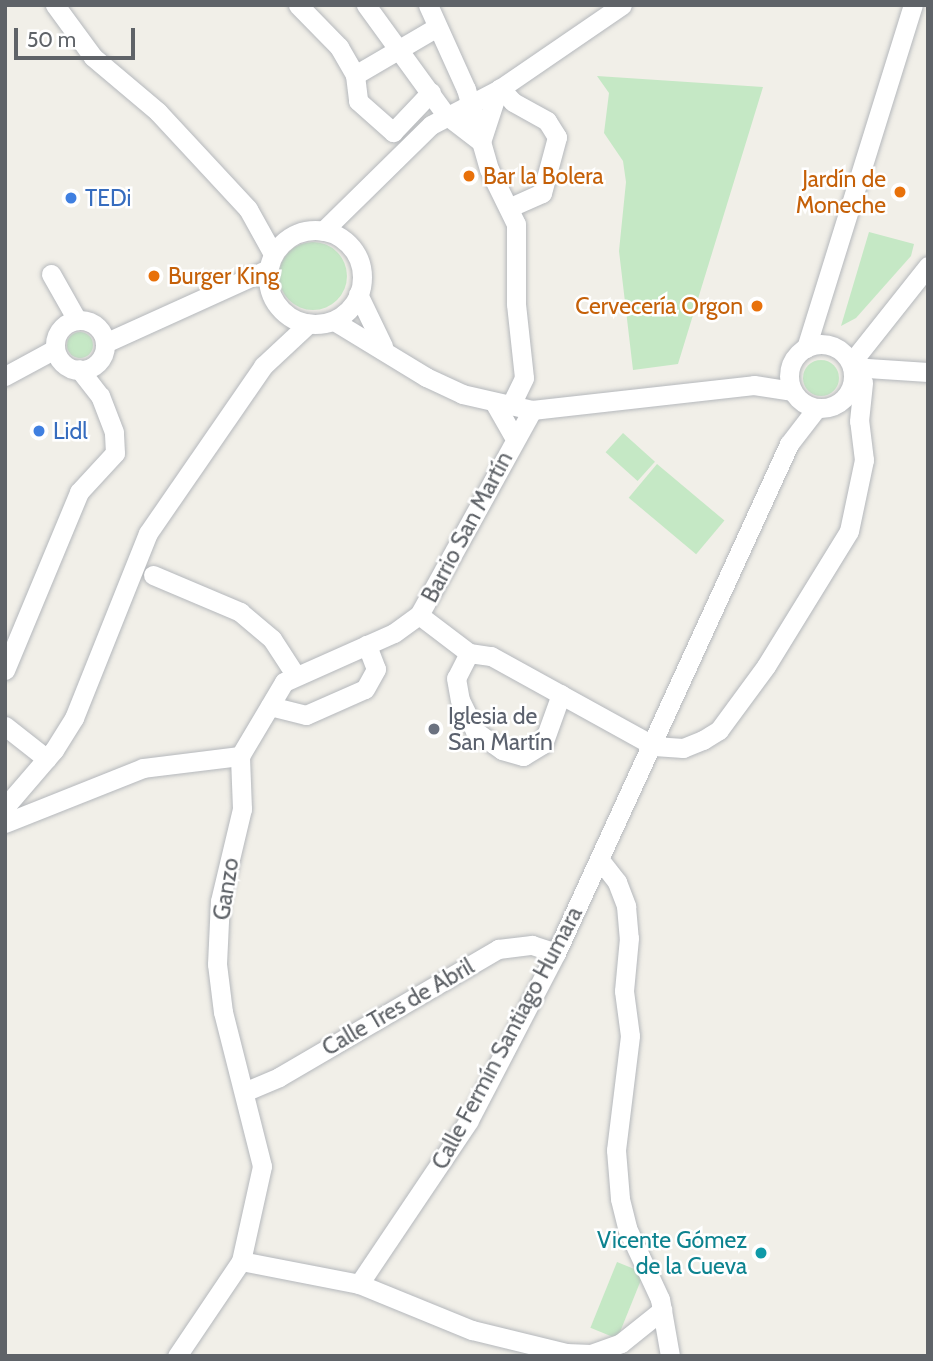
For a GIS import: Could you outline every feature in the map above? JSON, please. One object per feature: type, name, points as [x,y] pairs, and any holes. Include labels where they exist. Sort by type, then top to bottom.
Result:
[{"type":"street","points":[[55,5],[93,57],[158,113],[248,209],[290,236],[323,231],[446,115],[487,95],[622,5]]},
{"type":"street","points":[[298,5],[339,47],[355,75],[358,101],[393,132],[431,93]]},
{"type":"street","points":[[366,5],[446,115],[481,142],[516,224],[516,304],[524,378],[502,403]]},
{"type":"street","points":[[428,5],[437,27],[487,95],[492,117],[481,142]]},
{"type":"street","points":[[654,746],[683,747],[719,730],[808,602],[849,531],[864,460],[859,421],[841,363],[816,317],[913,5]]},
{"type":"street","points":[[355,75],[437,27]]},
{"type":"street","points":[[481,142],[487,95]]},
{"type":"street","points":[[487,95],[513,102],[547,121],[556,136],[542,193],[509,208]]},
{"type":"street","points":[[346,242],[365,193]]},
{"type":"street","points":[[5,807],[47,759],[89,687],[139,548],[263,366],[276,337],[276,304],[270,262],[248,209]]},
{"type":"street","points":[[323,231],[346,242],[362,271],[358,294],[334,321]]},
{"type":"street","points":[[8,375],[66,361],[87,336],[151,319],[226,291],[270,262],[290,236]]},
{"type":"street","points":[[793,387],[816,409],[842,401],[841,363],[928,266]]},
{"type":"street","points":[[5,670],[79,492],[115,453],[114,432],[100,397],[87,336],[53,279]]},
{"type":"street","points":[[226,291],[276,304],[308,324]]},
{"type":"street","points":[[358,294],[383,347]]},
{"type":"street","points":[[263,366],[308,324],[334,321],[383,347],[426,377],[502,403],[532,410],[760,385],[793,387],[841,363],[876,332],[893,307]]},
{"type":"street","points":[[876,332],[899,370]]},
{"type":"street","points":[[66,361],[87,336]]},
{"type":"street","points":[[66,361],[100,397]]},
{"type":"street","points":[[841,363],[928,372]]},
{"type":"street","name":"Calle Fermín Santiago Humara","points":[[789,444],[793,387]]},
{"type":"street","name":"Barrio San Martín","points":[[502,403],[514,439]]},
{"type":"street","name":"Calle Fermín Santiago Humara","points":[[359,1284],[469,1119],[556,953],[654,746],[789,444],[816,409]]},
{"type":"street","name":"Barrio San Martín","points":[[240,757],[284,682],[367,645],[419,615],[448,569],[514,439],[532,410]]},
{"type":"street","points":[[153,575],[240,612],[272,639],[296,676]]},
{"type":"street","name":"Barrio San Martín","points":[[419,615],[469,653],[491,656],[654,746]]},
{"type":"street","points":[[270,706],[306,715],[365,689],[376,669],[367,645]]},
{"type":"street","points":[[469,653],[456,678],[460,700],[475,731],[502,750],[523,756],[543,744],[561,694]]},
{"type":"street","points":[[5,726],[47,759]]},
{"type":"street","points":[[5,823],[143,768],[240,757]]},
{"type":"street","name":"Ganzo","points":[[177,1356],[241,1261],[262,1166],[223,1012],[217,964],[220,901],[242,809],[240,757]]},
{"type":"street","points":[[600,860],[626,906],[629,938],[624,991],[630,1036],[616,1150],[619,1189],[627,1228],[646,1263],[662,1310],[670,1356]]},
{"type":"street","name":"Calle Tres de Abril","points":[[244,1092],[279,1077],[498,949],[533,944],[556,953]]},
{"type":"street","points":[[241,1261],[359,1284],[472,1330],[566,1353],[591,1354],[621,1343],[662,1310]]},
{"type":"green space","points":[[597,76],[763,87],[678,364],[633,370],[619,251],[626,182],[623,161],[604,133],[609,93]]},
{"type":"green space","points":[[869,232],[914,244],[911,256],[856,318],[841,326]]},
{"type":"green space","points":[[313,242],[326,245],[337,252],[344,263],[347,276],[344,289],[337,300],[326,307],[313,310],[300,307],[289,300],[282,289],[279,276],[282,263],[289,252],[300,245]]},
{"type":"green space","points":[[80,332],[89,336],[93,345],[89,354],[80,358],[71,354],[67,345],[71,336]]},
{"type":"green space","points":[[821,360],[833,366],[839,378],[833,390],[821,396],[809,390],[803,378],[809,366]]},
{"type":"green space","points":[[623,433],[655,462],[638,481],[606,452]]},
{"type":"green space","points":[[657,464],[724,521],[696,554],[629,498]]},
{"type":"green space","points":[[617,1262],[644,1273],[617,1339],[590,1328]]},
{"type":"place","name":"Bar la Bolera","points":[[469,176]]},
{"type":"place","name":"Jardín de Moneche","points":[[900,192]]},
{"type":"place","name":"TEDi","points":[[71,198]]},
{"type":"place","name":"Burger King","points":[[154,276]]},
{"type":"place","name":"Cervecería Orgon","points":[[757,306]]},
{"type":"place","name":"Lidl","points":[[39,431]]},
{"type":"place","name":"Iglesia de San Martín","points":[[434,729]]},
{"type":"place","name":"Vicente Gómez de la Cueva","points":[[761,1253]]}]
